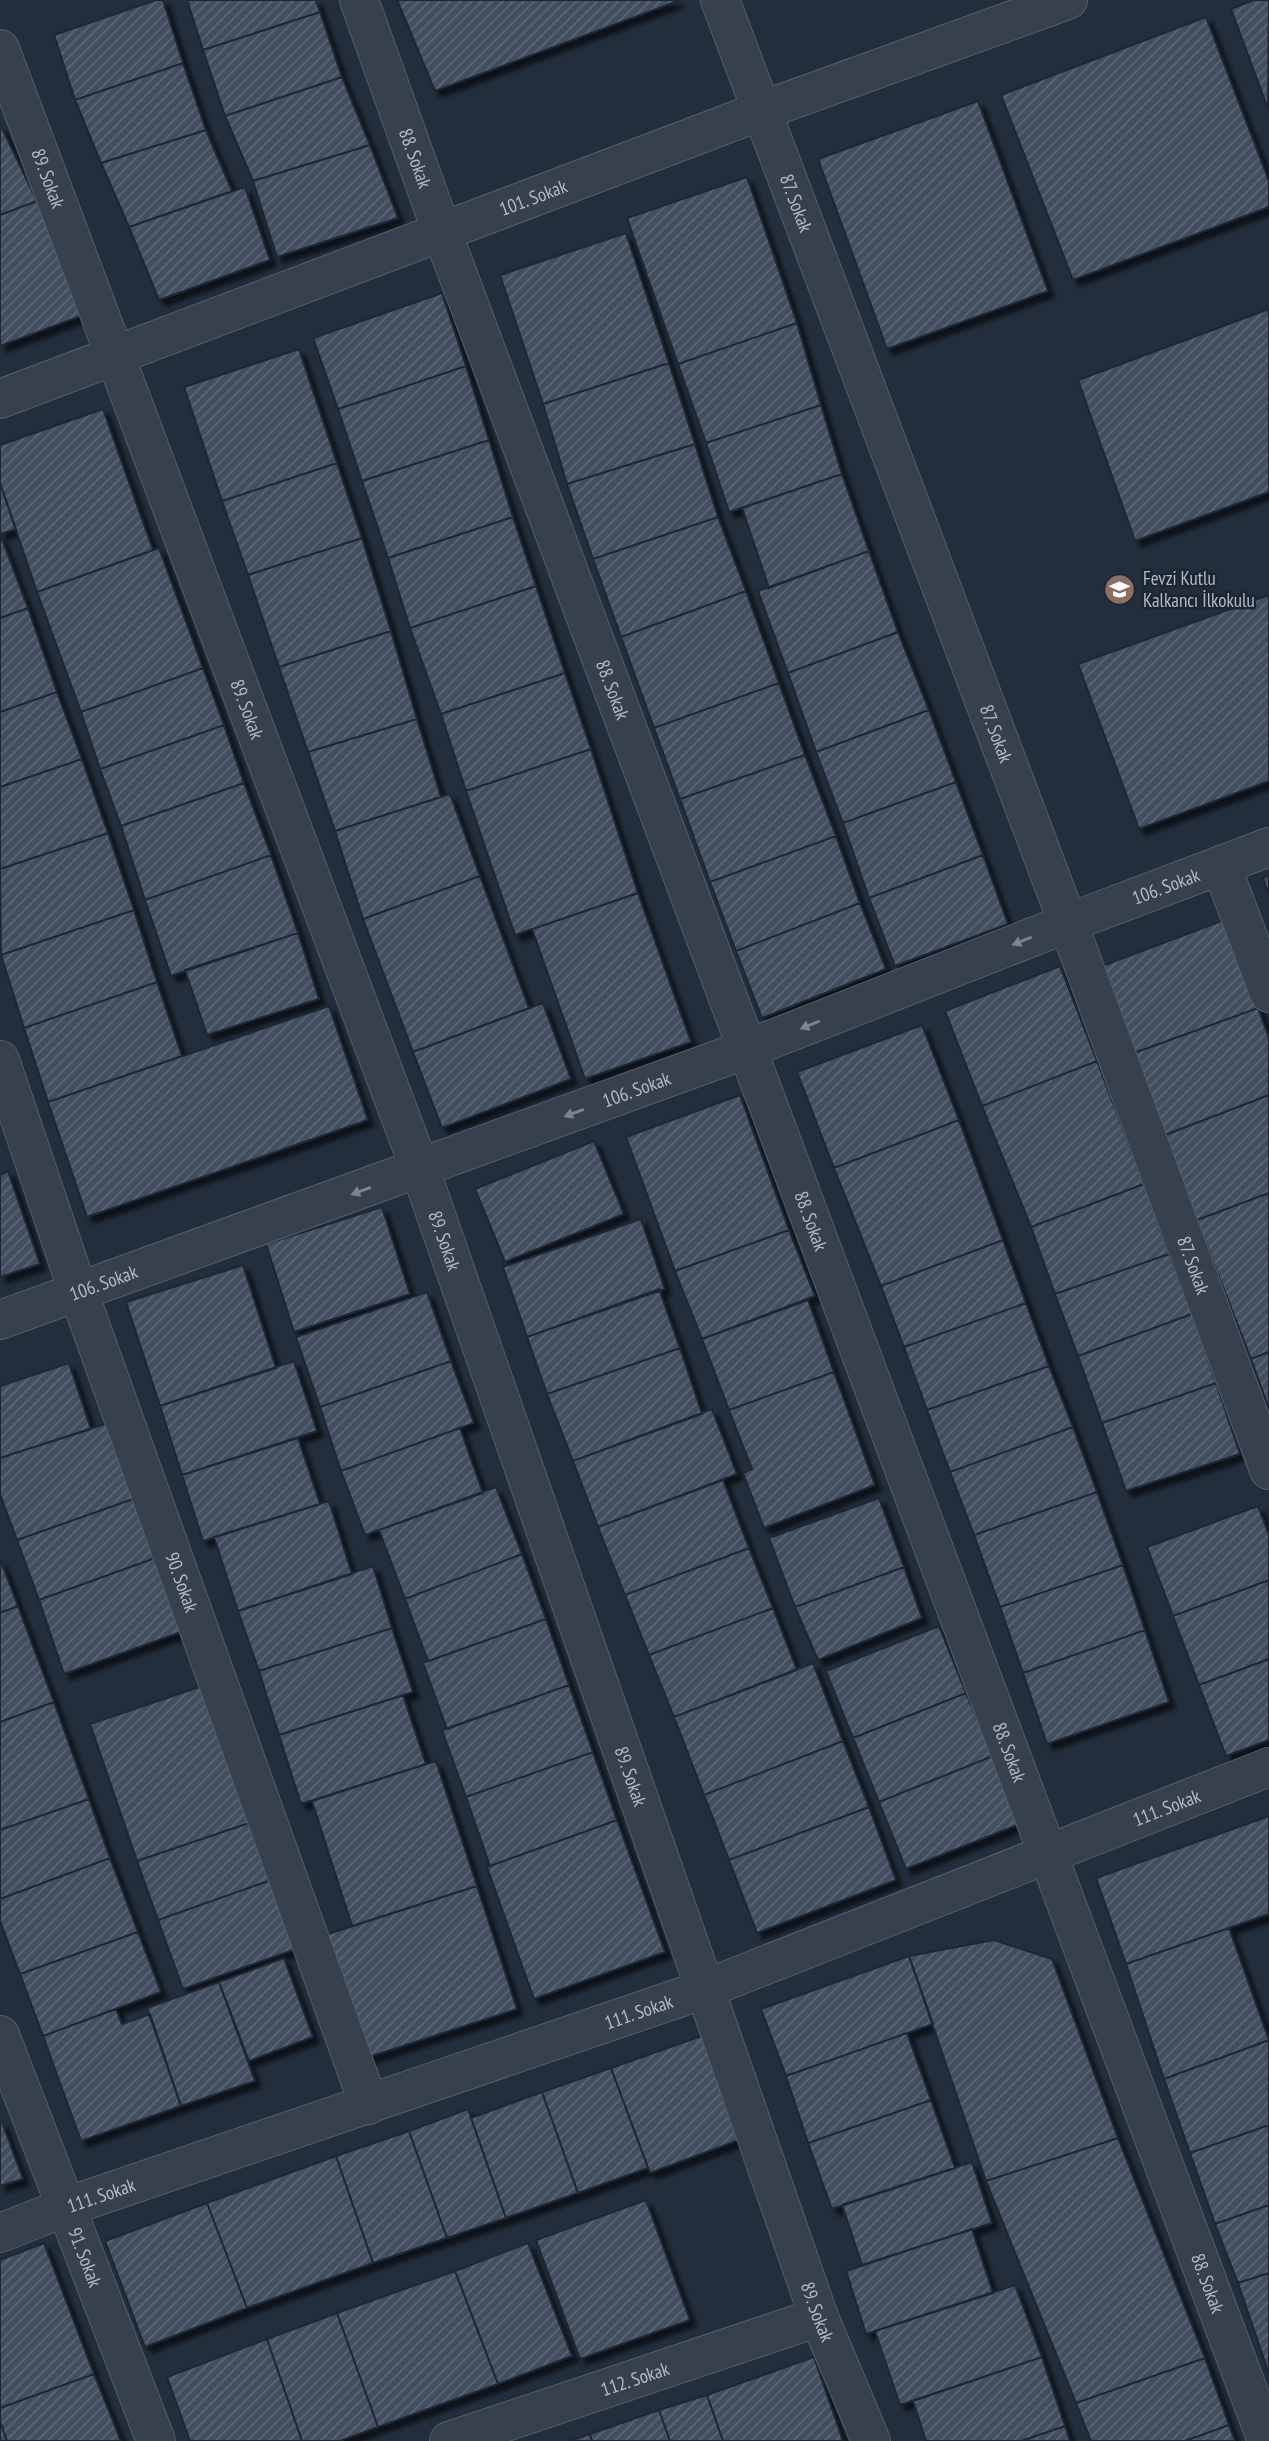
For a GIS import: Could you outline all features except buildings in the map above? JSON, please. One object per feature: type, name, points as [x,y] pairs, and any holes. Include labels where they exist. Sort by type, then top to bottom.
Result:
[{"type":"street","name":"88. Sokak","points":[[359,0],[442,232],[1267,2441]]},
{"type":"street","name":"87. Sokak","points":[[720,0],[1068,923],[1269,1470]]},
{"type":"street","name":"101. Sokak","points":[[0,399],[761,111],[1068,0]]},
{"type":"street","name":"89. Sokak","points":[[0,49],[421,1170],[819,2317],[871,2441]]},
{"type":"street","name":"106. Sokak","points":[[0,1320],[421,1170],[747,1049],[1068,923],[1269,848]]},
{"type":"street","points":[[1221,865],[1269,993]]},
{"type":"street","name":"90. Sokak","points":[[0,1060],[78,1291],[369,2105]]},
{"type":"street","name":"111. Sokak","points":[[0,2233],[66,2207],[705,1989],[1269,1767]]},
{"type":"street","name":"91. Sokak","points":[[0,2035],[156,2441]]},
{"type":"street","name":"112. Sokak","points":[[449,2441],[819,2317]]},
{"type":"place","name":"Fevzi Kutlu Kalkancı İlkokulu","points":[[1120,589]]}]
